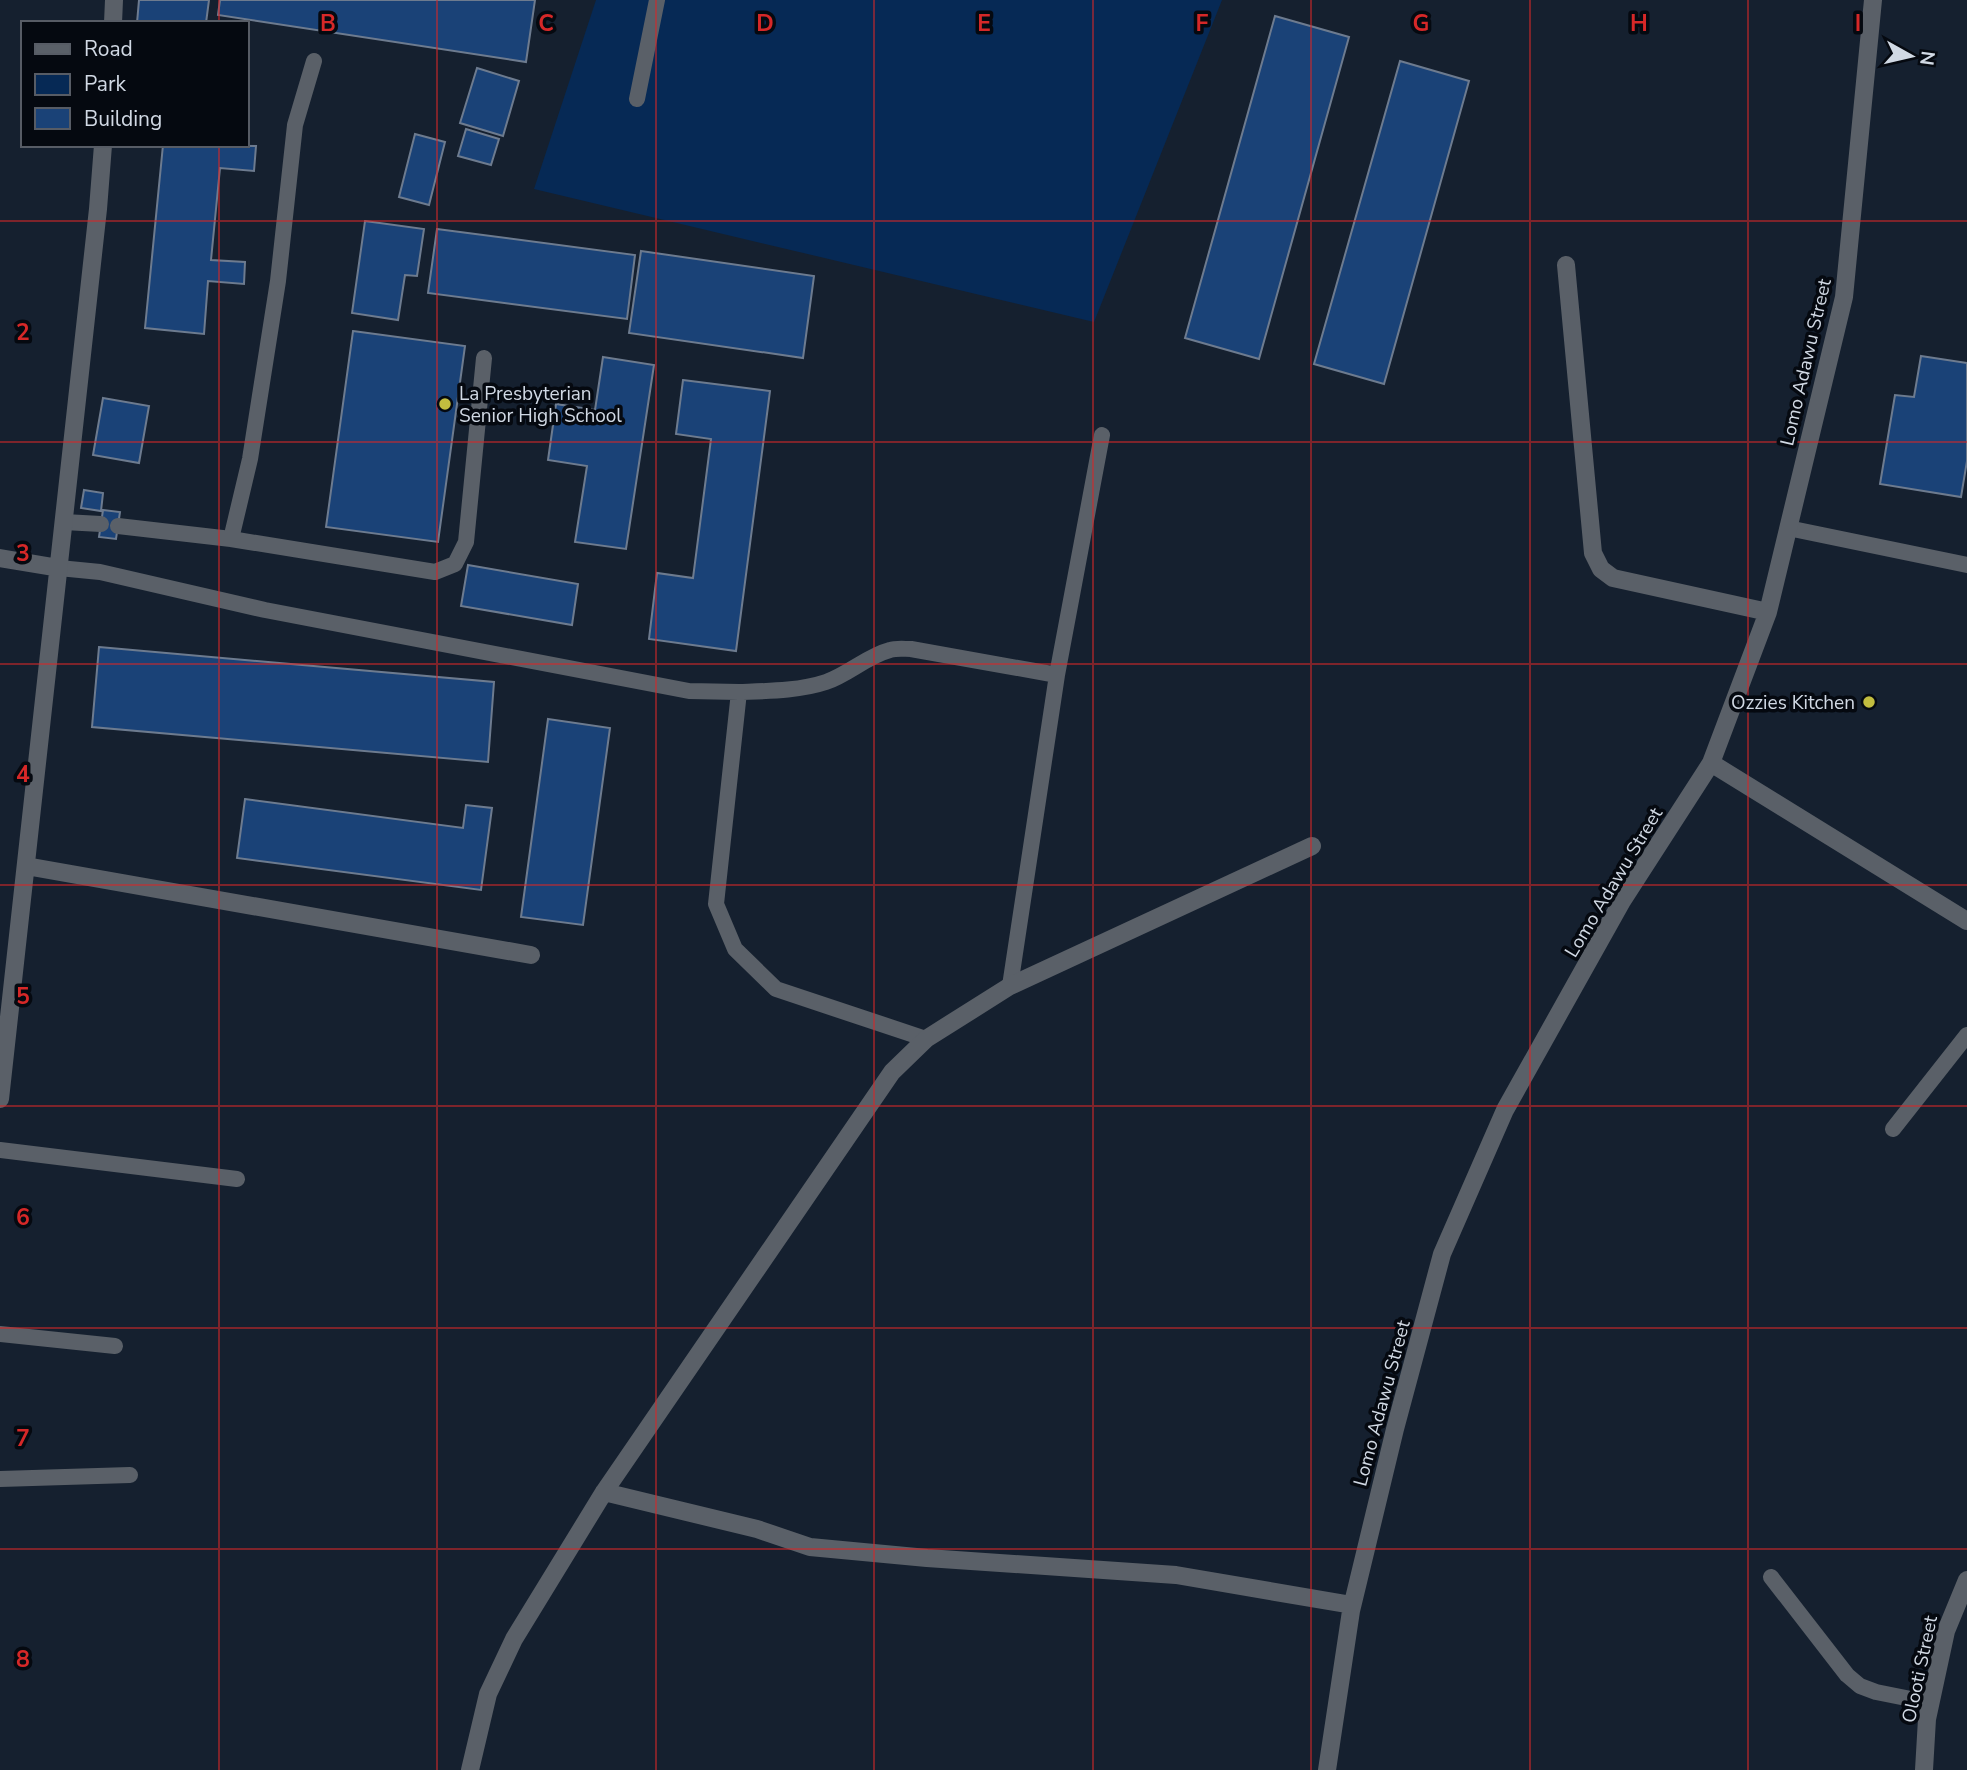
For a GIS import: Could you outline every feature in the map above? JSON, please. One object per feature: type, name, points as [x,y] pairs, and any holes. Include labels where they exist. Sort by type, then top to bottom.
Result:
[{"type":"street","points":[[113,21],[114,0]]},
{"type":"street","name":"Lomo Adawu Street","points":[[1327,1770],[1352,1605],[1442,1254],[1505,1110],[1622,901],[1711,763],[1769,612],[1844,297],[1873,0]]},
{"type":"street","points":[[0,1099],[103,147]]},
{"type":"street","points":[[1566,265],[1593,554],[1601,569],[1614,578],[1769,612]]},
{"type":"street","points":[[0,558],[59,568]]},
{"type":"street","points":[[1711,763],[1967,921]]},
{"type":"street","points":[[470,1770],[488,1694],[509,1650],[604,1492],[892,1072],[926,1039],[1010,986],[1312,846]]},
{"type":"street","points":[[26,866],[531,955]]},
{"type":"street","points":[[604,1492],[757,1529],[810,1546],[927,1558],[1176,1575],[1352,1605]]},
{"type":"street","name":"Olooti Street","points":[[1924,1770],[1927,1719],[1946,1631],[1967,1580]]},
{"type":"lane","points":[[637,99],[657,0]]},
{"type":"lane","points":[[231,539],[250,459],[278,281],[295,125],[314,61]]},
{"type":"lane","points":[[118,526],[231,539],[435,572],[455,564],[466,542],[484,358]]},
{"type":"lane","points":[[1010,986],[1057,675],[1102,435]]},
{"type":"lane","points":[[64,522],[101,524]]},
{"type":"lane","points":[[1788,528],[1967,565]]},
{"type":"lane","points":[[59,568],[100,572],[265,610],[689,691],[795,689],[837,678],[865,660],[891,649],[911,649],[1057,675]]},
{"type":"lane","points":[[739,692],[716,904],[735,949],[776,989],[926,1039]]},
{"type":"lane","points":[[1893,1129],[1967,1035]]},
{"type":"lane","points":[[0,1150],[237,1179]]},
{"type":"lane","points":[[0,1334],[114,1346]]},
{"type":"lane","points":[[0,1479],[130,1475]]},
{"type":"lane","points":[[1771,1577],[1847,1675],[1860,1686],[1876,1692],[1931,1703]]},
{"type":"green space","points":[[596,0],[1222,0],[1094,322],[534,189]]},
{"type":"building","points":[[139,0],[209,0],[206,21],[137,21]]},
{"type":"building","points":[[220,0],[535,0],[526,62],[218,15]]},
{"type":"building","points":[[1275,16],[1349,37],[1259,359],[1185,338]]},
{"type":"building","points":[[1400,61],[1469,81],[1384,384],[1314,364]]},
{"type":"building","points":[[477,68],[519,81],[503,136],[460,123]]},
{"type":"building","points":[[466,129],[499,139],[491,165],[458,156]]},
{"type":"building","points":[[415,134],[445,142],[429,205],[399,197]]},
{"type":"building","points":[[256,146],[254,171],[220,168],[211,260],[245,262],[244,284],[208,281],[204,334],[145,328],[163,147]]},
{"type":"building","points":[[365,221],[424,229],[417,276],[405,275],[398,320],[352,313]]},
{"type":"building","points":[[437,229],[635,255],[627,319],[428,293]]},
{"type":"building","points":[[641,251],[814,276],[803,358],[629,333]]},
{"type":"building","points":[[353,331],[465,346],[438,542],[326,527]]},
{"type":"building","points":[[1921,356],[1967,363],[1967,461],[1961,497],[1880,484],[1895,395],[1914,397]]},
{"type":"building","points":[[603,357],[654,365],[626,549],[575,542],[587,466],[548,460],[556,404],[595,410]]},
{"type":"building","points":[[683,380],[770,391],[736,651],[649,639],[657,573],[693,578],[711,439],[676,434]]},
{"type":"building","points":[[103,398],[149,406],[139,463],[93,455]]},
{"type":"building","points":[[84,490],[103,493],[101,511],[81,508]]},
{"type":"building","points":[[103,510],[120,512],[116,539],[99,537]]},
{"type":"building","points":[[468,565],[578,584],[572,625],[461,606]]},
{"type":"building","points":[[99,647],[494,682],[488,762],[92,727]]},
{"type":"building","points":[[548,719],[610,728],[583,925],[521,917]]},
{"type":"building","points":[[245,799],[463,828],[466,805],[492,808],[481,890],[237,858]]},
{"type":"place","name":"La Presbyterian Senior High School","points":[[445,404]]},
{"type":"place","name":"Ozzies Kitchen","points":[[1869,702]]}]
